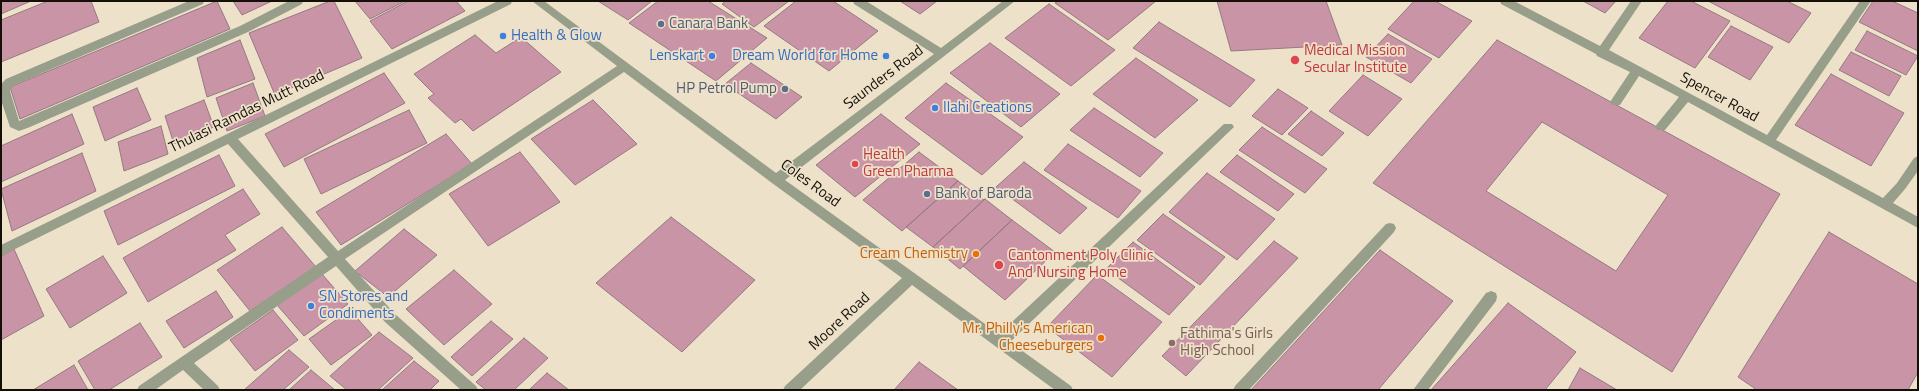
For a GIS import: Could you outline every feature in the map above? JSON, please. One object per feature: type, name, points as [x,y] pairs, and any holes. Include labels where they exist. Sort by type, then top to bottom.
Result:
[{"type":"street","points":[[199,1],[10,82],[4,88],[4,91],[14,124],[19,126],[26,124],[244,29],[298,1]]},
{"type":"street","name":"Thulasi Ramdas Mutt Road","points":[[1,251],[507,1]]},
{"type":"street","name":"Coles Road","points":[[537,1],[776,180],[1066,390]]},
{"type":"street","points":[[858,1],[941,53]]},
{"type":"street","name":"Saunders Road","points":[[776,180],[1010,1]]},
{"type":"street","name":"Spencer Road","points":[[1505,1],[1601,53],[1686,96],[1918,223]]},
{"type":"street","points":[[1601,53],[1636,1]]},
{"type":"street","points":[[1768,142],[1866,1]]},
{"type":"street","points":[[144,390],[337,258],[624,67]]},
{"type":"street","points":[[1616,102],[1636,71]]},
{"type":"street","points":[[1661,127],[1686,96]]},
{"type":"street","points":[[1000,342],[1228,127]]},
{"type":"street","points":[[230,138],[390,318],[471,390]]},
{"type":"street","points":[[1884,205],[1902,186],[1918,161]]},
{"type":"street","points":[[1240,390],[1390,228]]},
{"type":"street","name":"Moore Road","points":[[790,390],[911,278]]},
{"type":"street","points":[[1420,390],[1491,297]]},
{"type":"street","points":[[184,362],[213,390]]},
{"type":"building","points":[[1,1],[31,1],[1,14]]},
{"type":"building","points":[[48,1],[91,1],[99,22],[1,62],[1,20]]},
{"type":"building","points":[[217,1],[230,29],[20,119],[10,87]]},
{"type":"building","points":[[233,1],[272,1],[242,15]]},
{"type":"building","points":[[330,1],[334,1],[362,58],[275,95],[249,33]]},
{"type":"building","points":[[355,1],[405,1],[370,19]]},
{"type":"building","points":[[408,1],[456,1],[465,11],[392,49],[370,21]]},
{"type":"building","points":[[598,1],[652,1],[628,20]]},
{"type":"building","points":[[658,1],[708,1],[767,38],[716,81],[629,23]]},
{"type":"building","points":[[726,1],[789,1],[754,27],[722,4]]},
{"type":"building","points":[[796,1],[833,1],[878,31],[829,71],[764,26]]},
{"type":"building","points":[[900,1],[937,1],[920,14]]},
{"type":"building","points":[[1059,1],[1156,1],[1108,40],[1055,3]]},
{"type":"building","points":[[1217,1],[1326,1],[1342,45],[1231,51]]},
{"type":"building","points":[[1414,1],[1435,1],[1472,21],[1439,58],[1388,29]]},
{"type":"building","points":[[1583,1],[1616,1],[1605,13]]},
{"type":"building","points":[[1668,1],[1691,1],[1730,21],[1695,68],[1639,38]]},
{"type":"building","points":[[1708,1],[1787,1],[1811,13],[1789,43]]},
{"type":"building","points":[[1873,1],[1892,1],[1918,13],[1918,51],[1859,22]]},
{"type":"building","points":[[1049,4],[1115,50],[1071,86],[1005,38]]},
{"type":"building","points":[[1159,22],[1255,80],[1230,107],[1133,48]]},
{"type":"building","points":[[1731,26],[1773,47],[1750,80],[1708,57]]},
{"type":"building","points":[[1867,31],[1918,56],[1906,75],[1855,50]]},
{"type":"building","points":[[1388,34],[1432,59],[1411,83],[1366,57]]},
{"type":"building","points":[[475,35],[496,53],[521,37],[561,72],[473,131],[461,119],[455,123],[428,98],[434,94],[414,74]]},
{"type":"building","points":[[240,40],[255,79],[207,97],[197,58]]},
{"type":"building","points":[[1497,40],[1780,194],[1672,372],[1373,183]],"holes":[[[1542,122],[1668,195],[1616,271],[1486,191]]]},
{"type":"building","points":[[990,43],[1060,94],[1021,127],[950,73]]},
{"type":"building","points":[[1851,52],[1901,76],[1889,96],[1839,70]]},
{"type":"building","points":[[1136,58],[1198,100],[1155,138],[1093,94]]},
{"type":"building","points":[[751,63],[802,97],[776,119],[725,84]]},
{"type":"building","points":[[384,73],[405,103],[284,167],[265,134]]},
{"type":"building","points":[[1831,74],[1904,113],[1871,166],[1795,125]]},
{"type":"building","points":[[1363,75],[1402,99],[1368,136],[1329,111]]},
{"type":"building","points":[[253,83],[265,116],[227,131],[216,98]]},
{"type":"building","points":[[946,83],[1023,137],[982,175],[905,118]]},
{"type":"building","points":[[137,88],[151,120],[105,141],[93,107]]},
{"type":"building","points":[[1278,89],[1308,108],[1282,135],[1252,116]]},
{"type":"building","points":[[204,100],[214,127],[174,144],[165,116]]},
{"type":"building","points":[[593,100],[637,144],[575,185],[531,139]]},
{"type":"building","points":[[1094,108],[1163,153],[1140,177],[1070,130]]},
{"type":"building","points":[[409,110],[427,143],[321,194],[304,159]]},
{"type":"building","points":[[1311,111],[1344,133],[1322,156],[1288,134]]},
{"type":"building","points":[[72,114],[84,144],[1,182],[1,146]]},
{"type":"building","points":[[881,114],[920,144],[855,197],[816,165]]},
{"type":"building","points":[[161,126],[168,154],[124,171],[118,142]]},
{"type":"building","points":[[1262,127],[1327,169],[1305,193],[1239,150]]},
{"type":"building","points":[[446,134],[472,164],[341,245],[316,212]]},
{"type":"building","points":[[1068,144],[1141,191],[1118,218],[1044,170]]},
{"type":"building","points":[[520,152],[560,202],[488,246],[449,194]]},
{"type":"building","points":[[919,152],[958,181],[902,231],[863,200]]},
{"type":"building","points":[[82,153],[96,191],[12,231],[1,189]]},
{"type":"building","points":[[219,155],[235,186],[118,245],[104,211]]},
{"type":"building","points":[[1237,155],[1294,194],[1278,211],[1220,172]]},
{"type":"building","points":[[1024,162],[1087,208],[1060,234],[996,187]]},
{"type":"building","points":[[1207,173],[1275,219],[1237,260],[1169,212]]},
{"type":"building","points":[[958,181],[984,200],[933,247],[906,227]]},
{"type":"building","points":[[243,189],[260,214],[225,235],[236,250],[148,302],[123,258]]},
{"type":"building","points":[[985,199],[1012,220],[960,269],[933,247]]},
{"type":"building","points":[[1163,214],[1225,257],[1200,285],[1137,240]]},
{"type":"building","points":[[671,217],[755,280],[682,352],[596,283]]},
{"type":"building","points":[[1012,220],[1055,252],[1005,300],[963,266]]},
{"type":"building","points":[[282,227],[316,267],[250,311],[217,270]]},
{"type":"building","points":[[404,229],[437,255],[388,297],[355,271]]},
{"type":"building","points":[[1829,232],[1918,284],[1918,372],[1908,390],[1757,390],[1738,377]]},
{"type":"building","points":[[1274,241],[1298,258],[1186,376],[1162,356]]},
{"type":"building","points":[[1133,242],[1195,287],[1169,315],[1106,269]]},
{"type":"building","points":[[14,249],[44,316],[1,340],[1,256]]},
{"type":"building","points":[[1380,250],[1453,301],[1378,390],[1251,390]]},
{"type":"building","points":[[103,256],[127,293],[70,328],[46,289]]},
{"type":"building","points":[[454,270],[492,304],[444,345],[406,309]]},
{"type":"building","points":[[322,274],[348,304],[304,336],[277,305]]},
{"type":"building","points":[[1097,275],[1162,322],[1112,377],[1047,327]]},
{"type":"building","points":[[216,291],[233,317],[184,348],[166,321]]},
{"type":"building","points":[[1508,303],[1576,352],[1545,390],[1431,390]]},
{"type":"building","points":[[273,310],[298,340],[255,371],[230,340]]},
{"type":"building","points":[[350,310],[372,335],[331,365],[309,339]]},
{"type":"building","points":[[491,321],[513,339],[472,376],[451,357]]},
{"type":"building","points":[[140,323],[162,357],[109,390],[95,390],[78,361]]},
{"type":"building","points":[[379,332],[413,358],[378,390],[347,390],[330,376]]},
{"type":"building","points":[[524,338],[548,358],[514,390],[486,390],[476,382]]},
{"type":"building","points":[[289,350],[309,367],[283,390],[244,390]]},
{"type":"building","points":[[414,361],[439,381],[430,390],[382,390]]},
{"type":"building","points":[[919,362],[958,390],[894,390]]},
{"type":"building","points":[[74,365],[88,390],[33,390]]},
{"type":"building","points":[[1580,368],[1617,390],[1568,390]]},
{"type":"building","points":[[311,370],[335,390],[289,390]]},
{"type":"building","points":[[547,373],[569,390],[529,390]]},
{"type":"place","name":"Canara Bank","points":[[661,24]]},
{"type":"place","name":"Health & Glow","points":[[503,36]]},
{"type":"place","name":"Lenskart","points":[[712,56]]},
{"type":"place","name":"Dream World for Home","points":[[886,56]]},
{"type":"place","name":"Medical Mission Secular Institute","points":[[1295,60]]},
{"type":"place","name":"HP Petrol Pump","points":[[785,89]]},
{"type":"place","name":"Ilahi Creations","points":[[935,108]]},
{"type":"place","name":"Health Green Pharma","points":[[855,164]]},
{"type":"place","name":"Bank of Baroda","points":[[927,194]]},
{"type":"place","name":"Cream Chemistry","points":[[976,254]]},
{"type":"place","name":"Cantonment Poly Clinic And Nursing Home","points":[[999,265]]},
{"type":"place","name":"SN Stores and Condiments","points":[[311,306]]},
{"type":"place","name":"Mr. Philly's American Cheeseburgers","points":[[1101,338]]},
{"type":"place","name":"Fathima's Girls High School","points":[[1172,343]]}]
